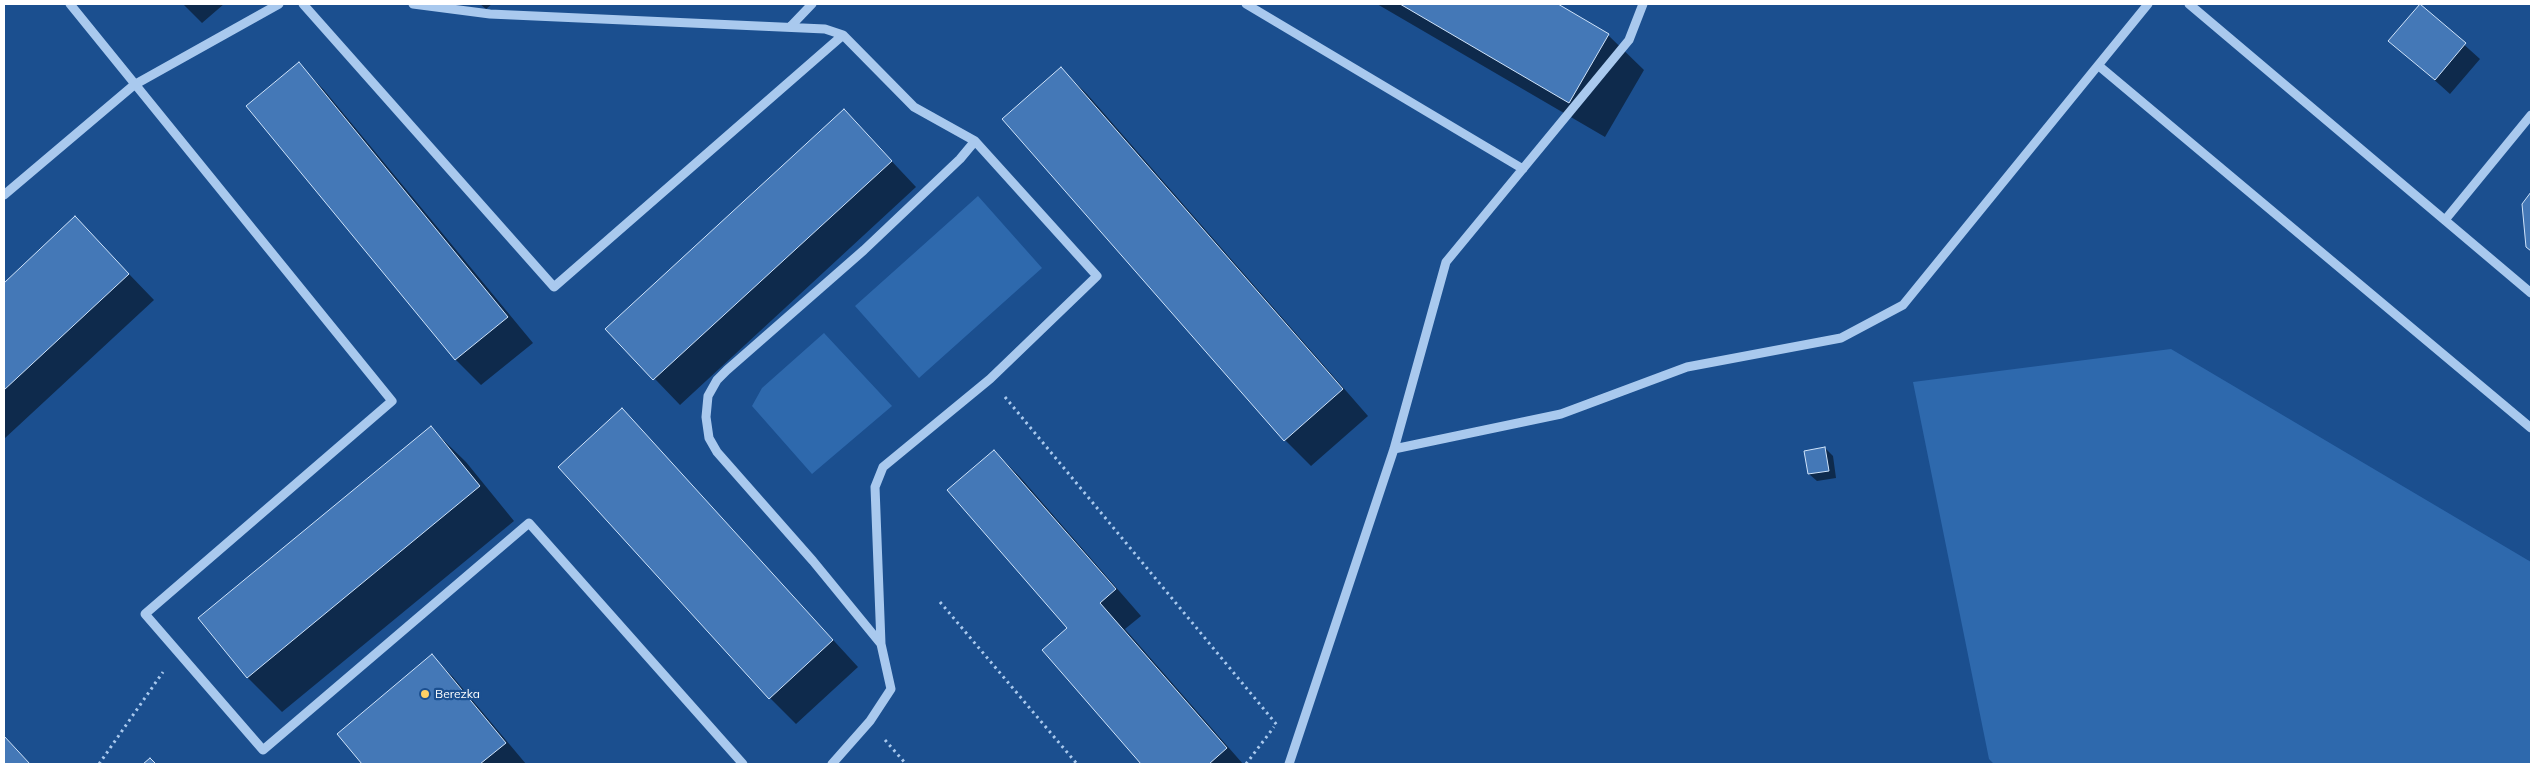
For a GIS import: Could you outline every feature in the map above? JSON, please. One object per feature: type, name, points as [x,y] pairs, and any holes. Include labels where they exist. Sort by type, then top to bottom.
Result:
[{"type":"lane","points":[[70,4],[392,401],[145,614],[263,750],[529,523],[743,764]]},
{"type":"lane","points":[[4,195],[134,85],[279,4]]},
{"type":"lane","points":[[303,4],[554,287],[843,35]]},
{"type":"lane","points":[[413,4],[490,14],[825,29],[843,35],[914,107],[975,141],[1097,276],[990,379],[883,467],[875,488],[882,644],[891,689],[870,722],[832,764]]},
{"type":"lane","points":[[790,27],[812,4]]},
{"type":"lane","points":[[1246,4],[1523,169]]},
{"type":"lane","points":[[1289,764],[1394,449],[1446,262],[1629,40],[1643,4]]},
{"type":"lane","points":[[1394,449],[1561,414],[1687,368],[1841,338],[1903,305],[2148,4]]},
{"type":"lane","points":[[2189,4],[2531,293]]},
{"type":"lane","points":[[2099,66],[2531,428]]},
{"type":"lane","points":[[2445,220],[2531,116]]},
{"type":"lane","points":[[882,644],[814,561],[717,452],[710,438],[706,417],[708,396],[717,380],[726,370],[864,250],[960,159],[975,141]]},
{"type":"path","points":[[990,379],[1276,724],[1300,731]]},
{"type":"path","points":[[940,602],[1077,764]]},
{"type":"path","points":[[100,764],[178,652]]},
{"type":"path","points":[[870,722],[906,764]]},
{"type":"path","points":[[1246,764],[1276,724]]},
{"type":"shaded area","points":[[978,196],[1042,268],[919,378],[855,306]]},
{"type":"shaded area","points":[[824,333],[892,406],[812,474],[752,406],[762,388]]},
{"type":"shaded area","points":[[2171,349],[2531,562],[2531,764],[1994,764],[1989,759],[1913,382]]},
{"type":"building","points":[[1400,4],[1558,4],[1609,34],[1569,103]]},
{"type":"building","points":[[2420,4],[2466,43],[2435,80],[2388,41]]},
{"type":"building","points":[[299,62],[508,317],[455,360],[246,106]]},
{"type":"building","points":[[1061,67],[1343,389],[1284,441],[1002,119]]},
{"type":"building","points":[[844,109],[892,161],[653,380],[605,329]]},
{"type":"building","points":[[2531,192],[2531,251],[2526,247],[2522,204]]},
{"type":"building","points":[[75,216],[129,274],[4,390],[4,283]]},
{"type":"building","points":[[622,408],[833,640],[769,699],[558,467]]},
{"type":"building","points":[[431,426],[480,486],[247,678],[198,618]]},
{"type":"building","points":[[1825,447],[1829,471],[1808,474],[1804,451]]},
{"type":"building","points":[[994,450],[1116,589],[1100,603],[1227,748],[1209,764],[1141,764],[1042,650],[1067,628],[947,490]]},
{"type":"building","name":"Berezka","points":[[432,654],[506,743],[480,764],[362,764],[337,734]]},
{"type":"building","points":[[4,736],[30,764],[4,764]]},
{"type":"building","points":[[150,758],[156,764],[143,764]]},
{"type":"place","name":"Berezka","points":[[425,694]]}]
